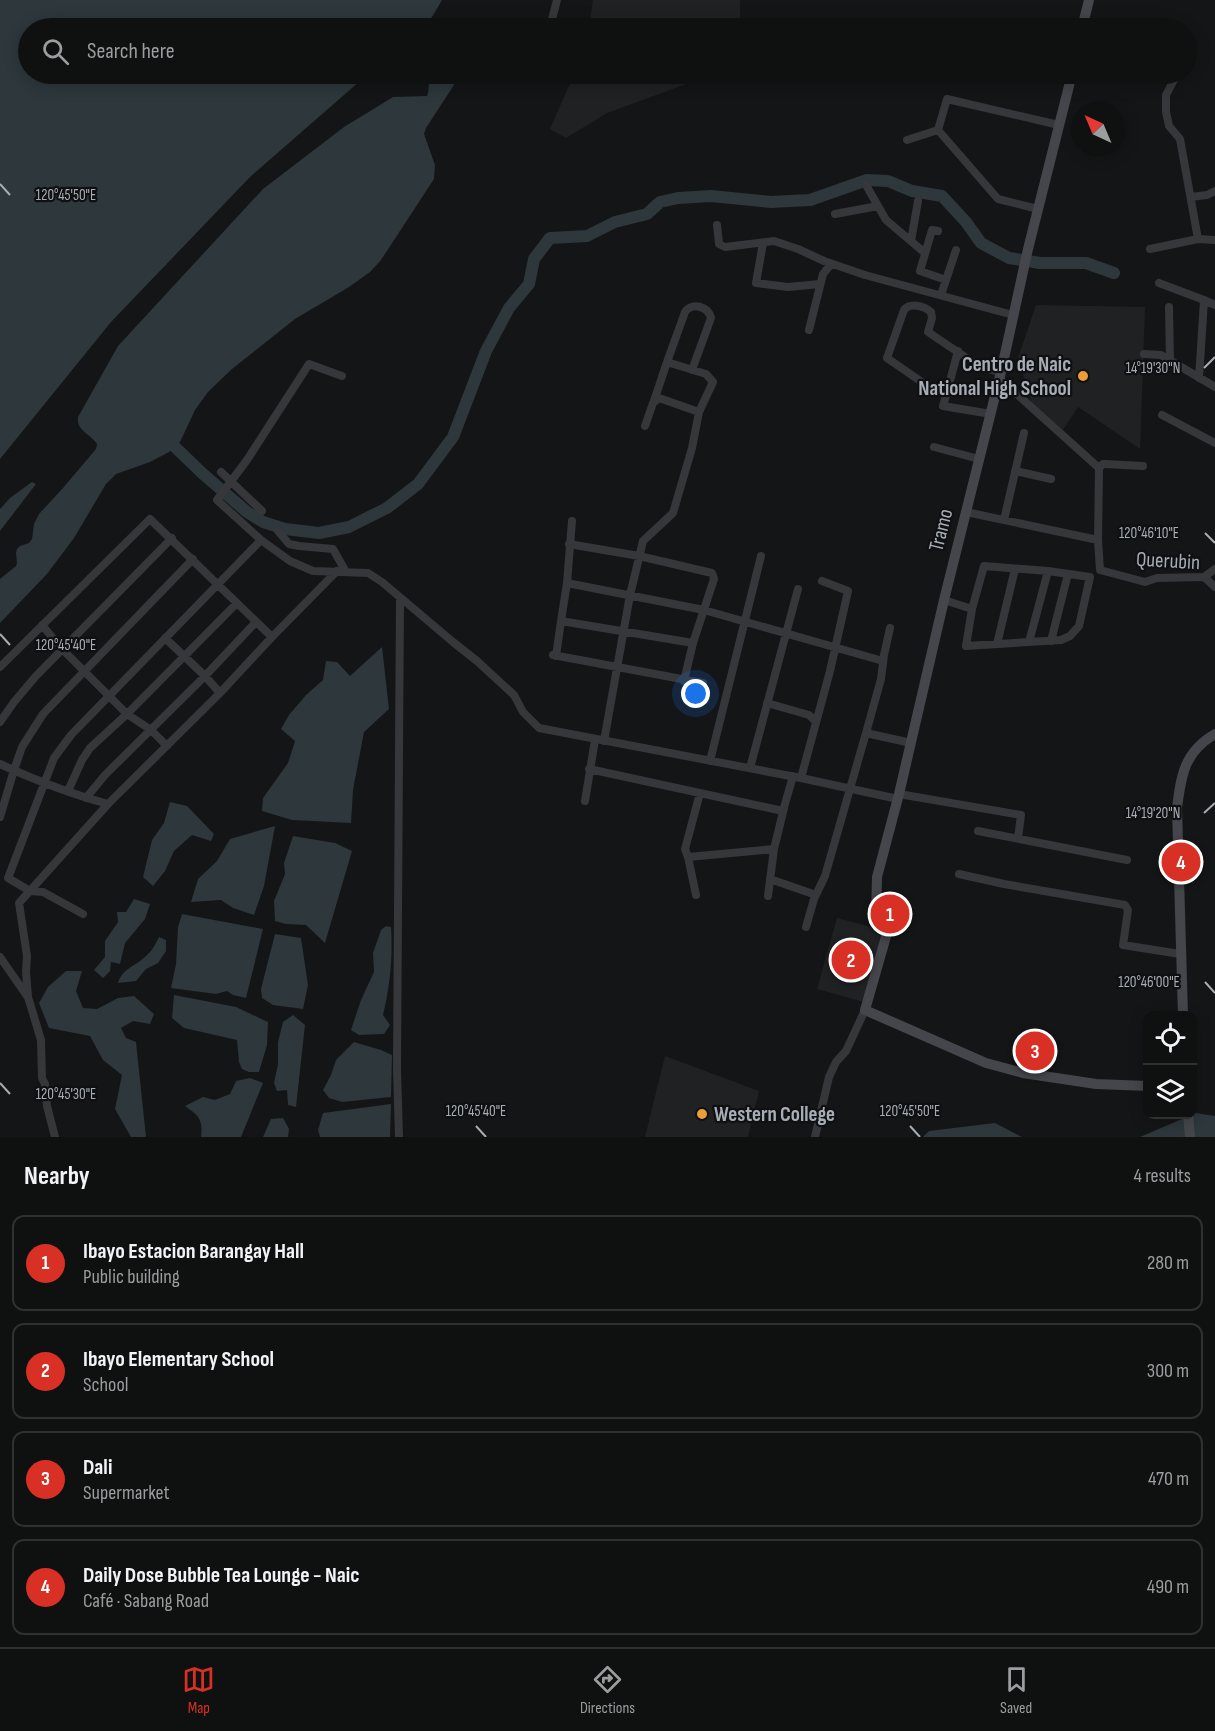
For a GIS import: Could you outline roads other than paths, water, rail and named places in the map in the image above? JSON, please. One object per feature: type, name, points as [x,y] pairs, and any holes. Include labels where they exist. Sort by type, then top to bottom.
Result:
[{"type":"street","points":[[552,18],[557,0]]},
{"type":"street","points":[[1084,18],[1089,0]]},
{"type":"street","name":"Tramo","points":[[865,1010],[887,933],[886,927],[876,915],[878,878],[1069,84]]},
{"type":"street","points":[[1172,84],[1166,95],[1166,112],[1169,126],[1180,139],[1198,238]]},
{"type":"street","points":[[938,130],[947,99],[1059,125]]},
{"type":"street","points":[[907,140],[938,130]]},
{"type":"street","points":[[938,130],[998,199],[1038,209]]},
{"type":"street","points":[[866,185],[886,220],[925,253]]},
{"type":"street","points":[[1191,197],[1208,195],[1215,191]]},
{"type":"street","points":[[911,241],[918,201]]},
{"type":"street","points":[[836,214],[878,206]]},
{"type":"street","points":[[717,225],[719,244],[725,247],[774,241],[831,264],[1012,315]]},
{"type":"street","points":[[938,231],[932,230],[920,271],[946,280]]},
{"type":"street","points":[[1150,249],[1198,238],[1215,240]]},
{"type":"street","points":[[763,243],[756,283],[788,287],[820,284]]},
{"type":"street","points":[[941,296],[956,250]]},
{"type":"street","points":[[809,330],[823,274],[831,264]]},
{"type":"street","points":[[1160,284],[1215,305]]},
{"type":"street","points":[[1199,378],[1203,300]]},
{"type":"street","points":[[947,392],[929,387],[887,358],[906,307],[911,305],[929,310],[932,314],[928,332],[980,367],[1000,376],[1099,468]]},
{"type":"street","points":[[645,426],[686,309],[693,306],[709,311],[711,318],[692,370]]},
{"type":"street","points":[[1169,307],[1170,360]]},
{"type":"street","points":[[958,351],[943,406],[991,414]]},
{"type":"street","points":[[1144,354],[1161,355],[1215,387]]},
{"type":"street","points":[[585,801],[589,769],[599,741],[617,668],[630,595],[643,541],[673,513],[692,448],[699,412],[713,382],[709,376],[668,362]]},
{"type":"street","points":[[342,376],[309,364],[247,460],[217,500],[261,540],[290,561],[313,571],[368,573],[382,582],[477,661],[513,695],[523,712],[538,728],[849,789],[1021,815],[1018,838]]},
{"type":"street","points":[[653,403],[662,398],[699,412]]},
{"type":"street","points":[[1162,415],[1215,443]]},
{"type":"street","points":[[1004,520],[1024,434]]},
{"type":"street","points":[[934,447],[979,459]]},
{"type":"street","points":[[1090,577],[984,566],[972,609],[966,646],[1051,641],[1070,636],[1079,626],[1090,577],[1100,570],[1099,468],[1102,464],[1143,466]]},
{"type":"street","points":[[1015,471],[1051,479]]},
{"type":"street","points":[[221,472],[262,511]]},
{"type":"street","points":[[966,512],[1098,540]]},
{"type":"street","points":[[0,667],[150,519],[272,637]]},
{"type":"street","points":[[572,521],[567,583],[553,655],[703,683]]},
{"type":"street","points":[[278,531],[289,543],[333,549],[341,572]]},
{"type":"street","points":[[0,722],[24,689],[172,538]]},
{"type":"street","points":[[83,914],[43,892],[30,891],[8,878],[54,758],[62,746],[109,696],[261,540]]},
{"type":"street","points":[[569,544],[639,556],[712,573],[714,579],[693,644],[684,681]]},
{"type":"street","points":[[710,761],[761,556]]},
{"type":"street","points":[[0,817],[22,747],[43,714],[193,559]]},
{"type":"street","points":[[997,644],[1015,569]]},
{"type":"street","points":[[1204,577],[1215,569]]},
{"type":"street","name":"Querubin","points":[[1100,570],[1145,582],[1157,578],[1204,577],[1215,587]]},
{"type":"street","points":[[313,571],[319,591]]},
{"type":"street","points":[[1029,642],[1048,571]]},
{"type":"street","points":[[55,1137],[42,1078],[41,1040],[28,997],[27,956],[19,903],[108,804],[220,693],[272,637],[341,572]]},
{"type":"street","points":[[1051,641],[1068,574]]},
{"type":"street","points":[[768,896],[774,849],[784,808],[816,722],[848,591],[822,581]]},
{"type":"street","points":[[567,583],[704,610],[883,661]]},
{"type":"street","points":[[750,768],[798,589]]},
{"type":"street","points":[[399,1137],[397,1057],[400,598]]},
{"type":"street","points":[[944,600],[972,609]]},
{"type":"street","points":[[68,791],[90,748],[185,657],[237,603]]},
{"type":"street","points":[[561,621],[693,644]]},
{"type":"street","points":[[86,798],[105,775],[256,622]]},
{"type":"street","points":[[42,625],[63,650],[127,714],[151,730],[167,746]]},
{"type":"street","points":[[806,927],[816,895],[825,876],[866,733],[881,679],[890,628]]},
{"type":"street","points":[[165,638],[220,693]]},
{"type":"street","points":[[767,702],[809,715],[816,722]]},
{"type":"street","points":[[866,733],[911,743]]},
{"type":"street","points":[[1182,1011],[1177,808],[1181,777],[1189,758],[1204,740],[1215,734]]},
{"type":"street","points":[[0,764],[86,798],[108,804]]},
{"type":"street","points":[[589,769],[783,811],[784,808]]},
{"type":"street","points":[[696,895],[685,849],[700,793]]},
{"type":"street","points":[[978,831],[1127,860]]},
{"type":"street","points":[[688,857],[774,849]]},
{"type":"street","points":[[959,874],[1125,905],[1128,910],[1123,945],[1180,954]]},
{"type":"street","points":[[770,879],[816,895]]},
{"type":"street","points":[[0,957],[28,997]]},
{"type":"street","points":[[815,1137],[829,1077],[846,1051],[865,1010],[986,1063],[1023,1073],[1096,1084],[1143,1086]]},
{"type":"street","points":[[1188,1119],[1190,1137]]},
{"type":"waterway","points":[[175,447],[247,512],[263,522],[285,529],[319,533],[349,527],[387,508],[418,484],[453,437],[486,351],[509,308],[529,284],[534,259],[550,238],[587,236],[615,222],[647,214],[660,202],[678,198],[711,196],[771,202],[810,200],[867,180],[888,181],[912,191],[942,196],[966,222],[981,243],[1009,258],[1040,263],[1086,263],[1114,273]]},
{"type":"place","name":"Centro de Naic National High School","points":[[1083,376]]},
{"type":"place","name":"Daily Dose Bubble Tea Lounge - Naic","points":[[1181,862]]},
{"type":"place","name":"Ibayo Estacion Barangay Hall","points":[[890,914]]},
{"type":"place","name":"Ibayo Elementary School","points":[[851,960]]},
{"type":"place","name":"Dali","points":[[1035,1051]]},
{"type":"place","name":"Western College","points":[[702,1114]]}]
